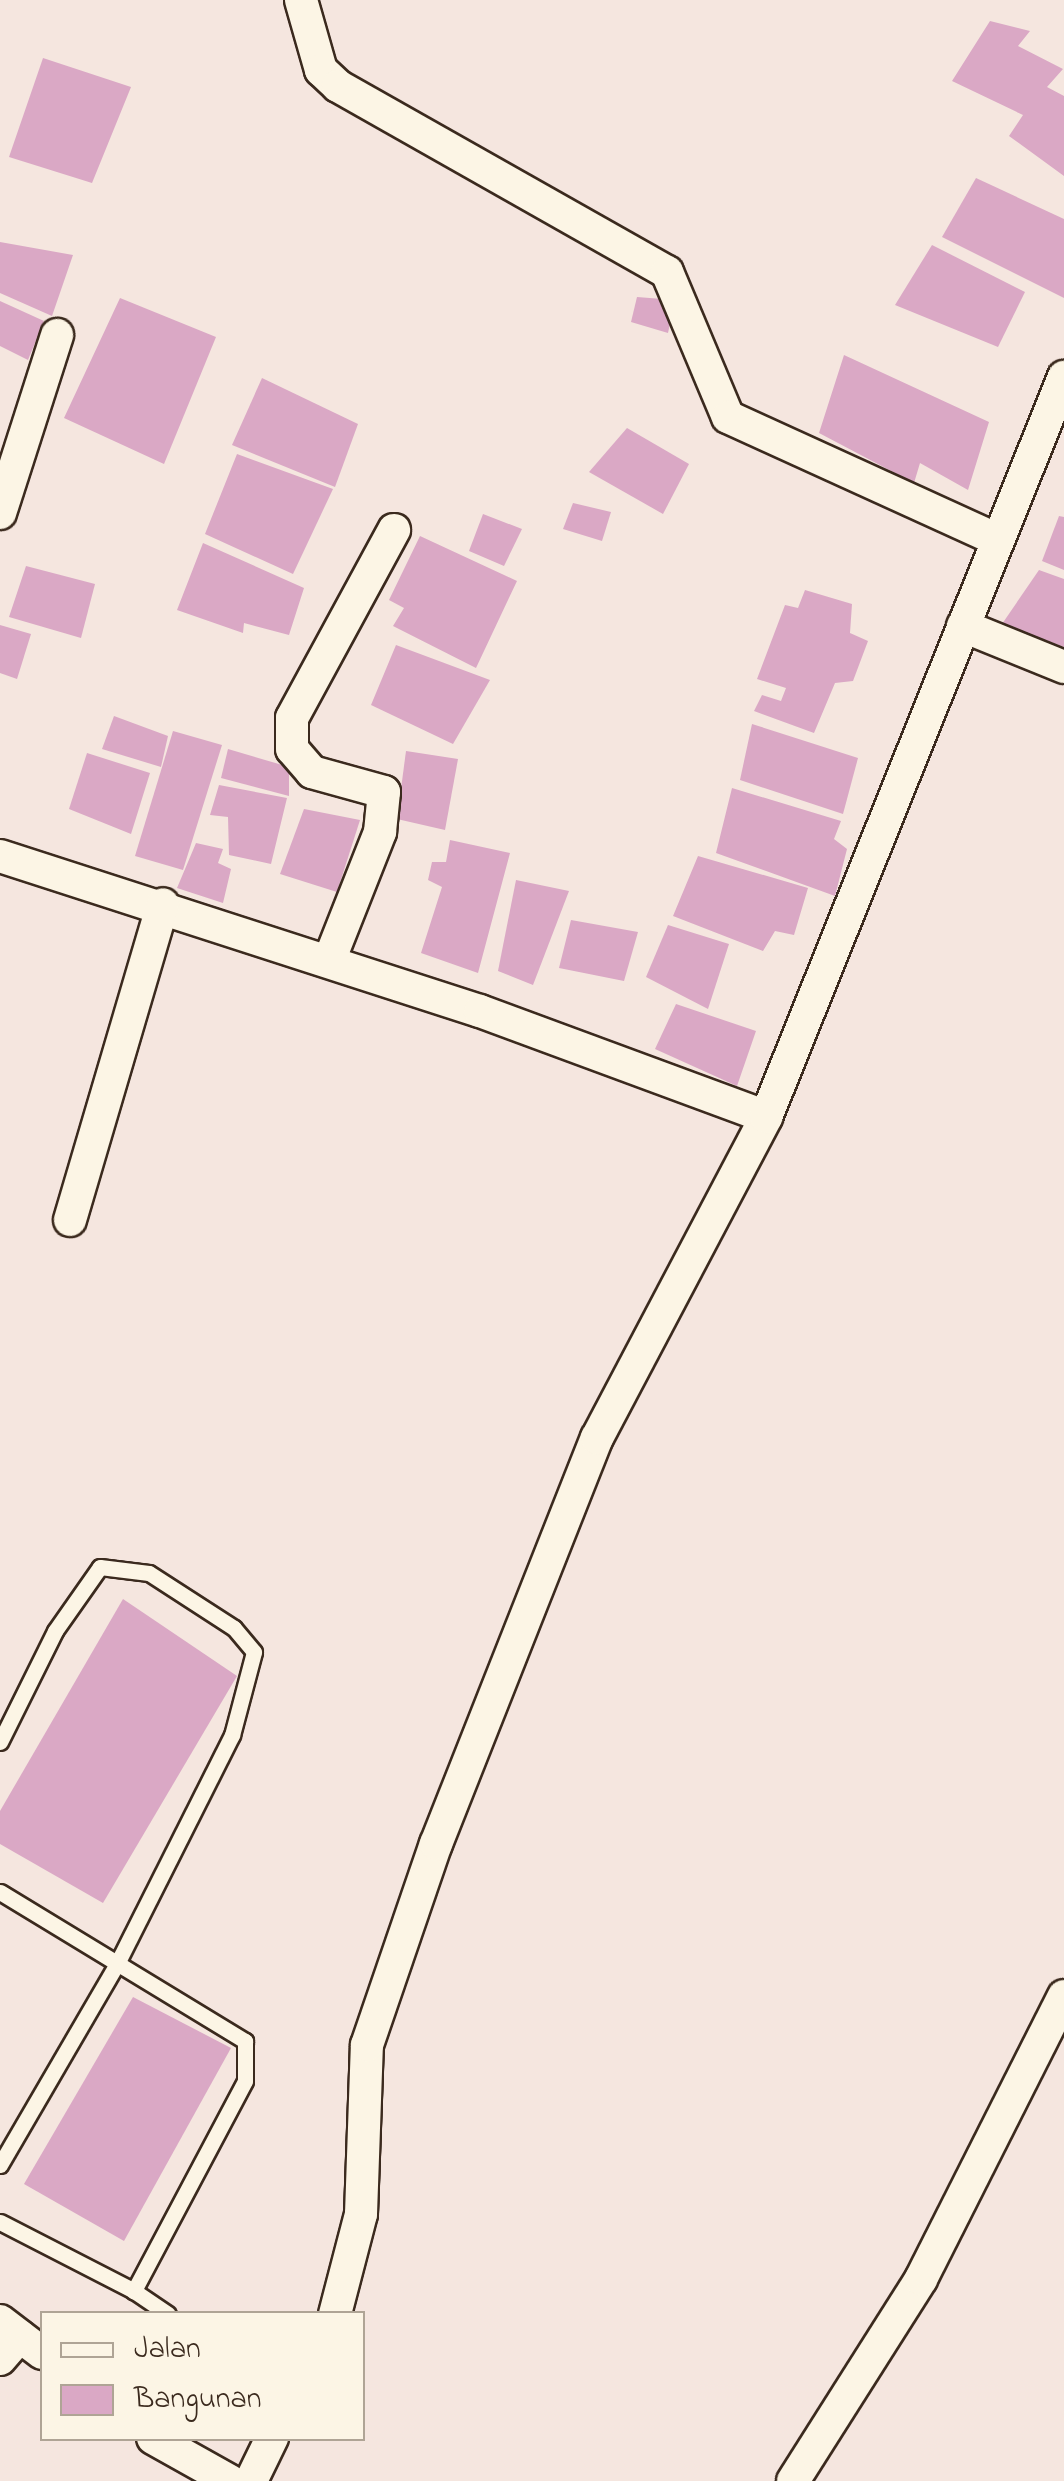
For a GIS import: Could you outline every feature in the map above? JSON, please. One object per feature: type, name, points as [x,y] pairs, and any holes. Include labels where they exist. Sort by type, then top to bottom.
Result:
[{"type":"street","points":[[301,0],[321,70],[338,86],[667,272],[728,417],[994,538]]},
{"type":"street","points":[[0,514],[57,335]]},
{"type":"street","points":[[335,2311],[361,2214],[365,2056],[390,1972],[596,1438],[766,1117],[994,538],[1064,377]]},
{"type":"street","points":[[329,961],[380,832],[384,792],[312,772],[292,749],[292,718],[394,530]]},
{"type":"street","points":[[962,626],[1064,667]]},
{"type":"street","points":[[0,856],[164,904],[766,1117]]},
{"type":"street","points":[[70,1220],[164,904]]},
{"type":"street","points":[[793,2481],[922,2280],[1056,2033],[1064,1996]]},
{"type":"street","points":[[158,2441],[230,2481]]},
{"type":"street","points":[[250,2481],[270,2441]]},
{"type":"lane","points":[[0,1742],[55,1631],[100,1567],[149,1573],[234,1628],[254,1652],[232,1735],[118,1962],[0,2165]]},
{"type":"lane","points":[[0,1892],[234,2027],[248,2061],[212,2150],[134,2291]]},
{"type":"lane","points":[[0,2222],[134,2291],[164,2311]]},
{"type":"building","points":[[990,21],[1030,31],[1018,46],[1063,69],[1047,87],[1064,96],[1064,176],[1009,136],[1023,115],[952,81]]},
{"type":"building","points":[[43,58],[131,87],[92,183],[9,157]]},
{"type":"building","points":[[976,178],[1064,219],[1064,298],[942,237]]},
{"type":"building","points":[[0,242],[73,255],[52,316],[0,293]]},
{"type":"building","points":[[932,245],[1025,292],[998,347],[895,305]]},
{"type":"building","points":[[637,297],[675,300],[668,333],[631,322]]},
{"type":"building","points":[[120,298],[216,337],[164,464],[64,418]]},
{"type":"building","points":[[0,301],[44,321],[28,360],[0,346]]},
{"type":"building","points":[[844,355],[989,422],[968,490],[920,463],[914,483],[819,433]]},
{"type":"building","points":[[262,378],[358,424],[335,487],[232,445]]},
{"type":"building","points":[[627,428],[689,464],[663,514],[589,472]]},
{"type":"building","points":[[237,454],[333,489],[293,574],[205,534]]},
{"type":"building","points":[[573,503],[611,512],[602,541],[563,529]]},
{"type":"building","points":[[483,514],[522,529],[504,566],[469,551]]},
{"type":"building","points":[[1059,516],[1064,517],[1064,570],[1042,561]]},
{"type":"building","points":[[420,536],[517,581],[476,668],[393,626],[404,608],[389,600]]},
{"type":"building","points":[[203,543],[304,588],[289,635],[244,623],[243,633],[177,610]]},
{"type":"building","points":[[26,566],[95,584],[81,638],[9,617]]},
{"type":"building","points":[[1039,570],[1064,579],[1064,647],[1002,624]]},
{"type":"building","points":[[805,590],[852,604],[850,633],[868,641],[853,681],[835,683],[814,733],[754,711],[762,695],[781,701],[786,688],[757,679],[785,605],[798,608]]},
{"type":"building","points":[[0,625],[31,634],[17,679],[0,673]]},
{"type":"building","points":[[396,645],[490,680],[453,744],[371,705]]},
{"type":"building","points":[[114,716],[168,736],[161,767],[102,749]]},
{"type":"building","points":[[752,724],[858,758],[843,814],[740,780]]},
{"type":"building","points":[[173,731],[222,745],[183,870],[135,856]]},
{"type":"building","points":[[228,749],[289,767],[289,796],[221,778]]},
{"type":"building","points":[[406,751],[458,759],[445,830],[397,819]]},
{"type":"building","points":[[87,753],[150,773],[131,834],[69,809]]},
{"type":"building","points":[[219,785],[287,798],[271,864],[229,855],[228,817],[210,815]]},
{"type":"building","points":[[732,788],[841,821],[834,839],[847,849],[835,896],[716,853]]},
{"type":"building","points":[[304,809],[360,820],[337,892],[280,874]]},
{"type":"building","points":[[450,840],[510,853],[478,973],[421,953],[442,887],[428,880],[432,862],[446,862]]},
{"type":"building","points":[[196,843],[223,849],[218,863],[231,869],[223,903],[177,888]]},
{"type":"building","points":[[698,856],[808,888],[794,935],[775,931],[763,951],[673,916]]},
{"type":"building","points":[[516,880],[569,891],[533,985],[498,971]]},
{"type":"building","points":[[571,920],[638,932],[624,981],[559,968]]},
{"type":"building","points":[[668,925],[729,944],[708,1009],[646,977]]},
{"type":"building","points":[[676,1004],[756,1031],[737,1086],[655,1049]]},
{"type":"building","points":[[123,1599],[237,1676],[103,1903],[0,1844],[0,1811]]},
{"type":"building","points":[[133,1997],[231,2048],[124,2241],[24,2184]]}]
